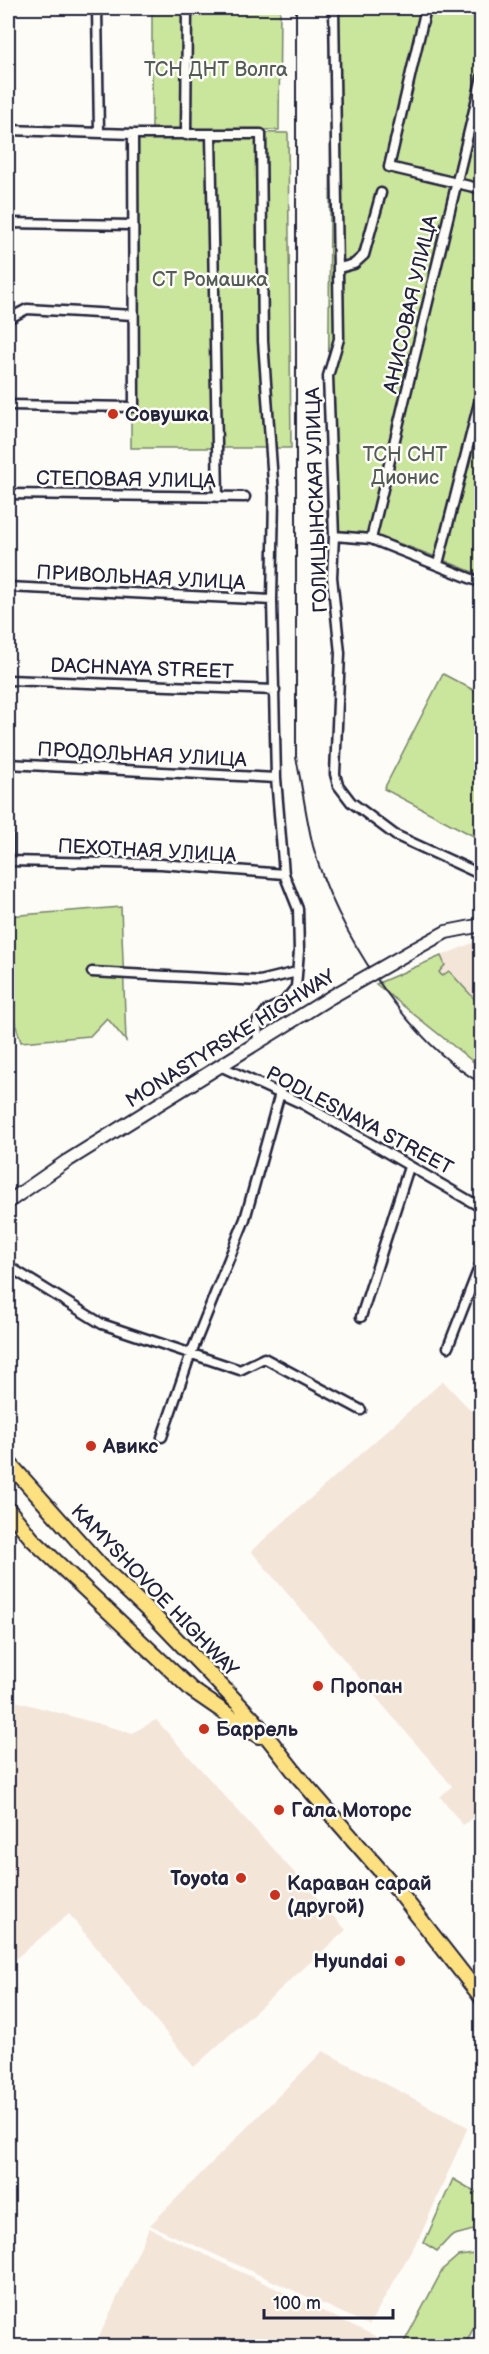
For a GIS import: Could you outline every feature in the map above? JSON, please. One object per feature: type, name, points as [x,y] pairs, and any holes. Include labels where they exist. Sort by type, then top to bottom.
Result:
[{"type":"main road","name":"MONASTYRSKE HIGHWAY","points":[[8,1202],[67,1161],[331,997],[446,932],[482,925]]},
{"type":"main road","name":"KAMYSHOVOE HIGHWAY","points":[[8,1462],[99,1564],[156,1618],[254,1720],[273,1746],[399,1892],[482,1998]]},
{"type":"main road","name":"KAMYSHOVOE HIGHWAY","points":[[8,1509],[32,1539],[192,1690],[273,1746]]},
{"type":"street","points":[[97,8],[99,133]]},
{"type":"street","points":[[186,135],[187,8]]},
{"type":"street","name":"ГОЛИЦЫНСКАЯ УЛИЦА","points":[[334,8],[339,339],[328,376],[334,536],[332,577],[340,653],[335,774],[338,784],[351,802],[395,835],[482,875]]},
{"type":"street","points":[[426,8],[389,167],[456,185],[482,189]]},
{"type":"street","name":"АНИСОВАЯ УЛИЦА","points":[[371,539],[482,77]]},
{"type":"street","points":[[8,130],[186,135],[261,134],[263,341],[274,496],[272,600],[276,778],[284,874],[298,909],[296,987],[284,1002],[268,1010],[258,1022],[258,1041]]},
{"type":"street","points":[[8,405],[134,406],[133,134]]},
{"type":"street","points":[[211,135],[218,497]]},
{"type":"street","points":[[339,268],[354,264],[364,255],[381,193]]},
{"type":"street","points":[[8,224],[132,225]]},
{"type":"street","points":[[8,319],[27,309],[133,315]]},
{"type":"street","points":[[438,564],[482,390]]},
{"type":"street","name":"СТЕПОВАЯ УЛИЦА","points":[[8,494],[245,497]]},
{"type":"street","points":[[334,536],[371,539],[482,583]]},
{"type":"street","name":"ПРИВОЛЬНАЯ УЛИЦА","points":[[8,587],[272,600]]},
{"type":"street","name":"DACHNAYA STREET","points":[[8,680],[275,690]]},
{"type":"street","name":"ПРОДОЛЬНАЯ УЛИЦА","points":[[8,764],[276,778]]},
{"type":"street","points":[[8,833],[8,861]]},
{"type":"street","name":"ПЕХОТНАЯ УЛИЦА","points":[[8,861],[161,864],[284,874]]},
{"type":"street","points":[[92,972],[260,981],[297,972]]},
{"type":"street","name":"PODLESNAYA STREET","points":[[220,1066],[303,1104],[482,1208]]},
{"type":"street","points":[[162,1437],[190,1356],[245,1219],[280,1093]]},
{"type":"street","points":[[361,1317],[409,1167]]},
{"type":"street","points":[[448,1347],[482,1260]]},
{"type":"street","points":[[8,1266],[102,1324],[190,1356],[240,1371],[264,1358],[361,1410]]},
{"type":"shaded area","points":[[475,942],[481,943],[481,1006],[449,971],[442,976],[438,972],[445,965],[441,956]]},
{"type":"shaded area","points":[[443,1381],[482,1422],[482,1810],[463,1825],[440,1797],[452,1786],[251,1551]]},
{"type":"shaded area","points":[[8,1699],[132,1733],[156,1720],[346,1930],[194,2067],[69,1914],[8,1965]]},
{"type":"shaded area","points":[[323,2051],[468,2127],[421,2234],[369,2325],[150,2225]]},
{"type":"shaded area","points":[[149,2228],[377,2337],[382,2346],[95,2346]]},
{"type":"green space","name":"ТСН ДНТ Волга","points":[[152,8],[280,8],[279,130],[152,129]]},
{"type":"green space","name":"ТСН СНТ Дионис","points":[[332,8],[481,8],[481,575],[386,539],[367,534],[327,530]]},
{"type":"green space","name":"СТ Ромашка","points":[[131,131],[288,133],[291,448],[131,448]]},
{"type":"green space","points":[[443,674],[481,694],[481,840],[384,789]]},
{"type":"green space","points":[[121,907],[126,1041],[107,1018],[90,1036],[21,1042],[8,1000],[8,916]]},
{"type":"green space","points":[[441,956],[445,965],[439,972],[442,976],[449,971],[481,1006],[481,1068],[376,984]]},
{"type":"green space","points":[[453,2179],[481,2195],[481,2228],[451,2236],[437,2251],[424,2243]]},
{"type":"green space","points":[[475,2254],[481,2260],[481,2311],[465,2346],[402,2346],[443,2269],[458,2256]]},
{"type":"railway","points":[[296,8],[296,757],[313,846],[338,912],[356,946],[401,1012],[454,1065],[482,1084]]},
{"type":"place","name":"Совушка","points":[[113,414]]},
{"type":"place","name":"Авикс","points":[[91,1446]]},
{"type":"place","name":"Пропан","points":[[318,1686]]},
{"type":"place","name":"Баррель","points":[[204,1729]]},
{"type":"place","name":"Гала Моторс","points":[[279,1810]]},
{"type":"place","name":"Toyota","points":[[241,1878]]},
{"type":"place","name":"Караван сарай (другой)","points":[[275,1895]]},
{"type":"place","name":"Hyundai","points":[[400,1961]]}]
